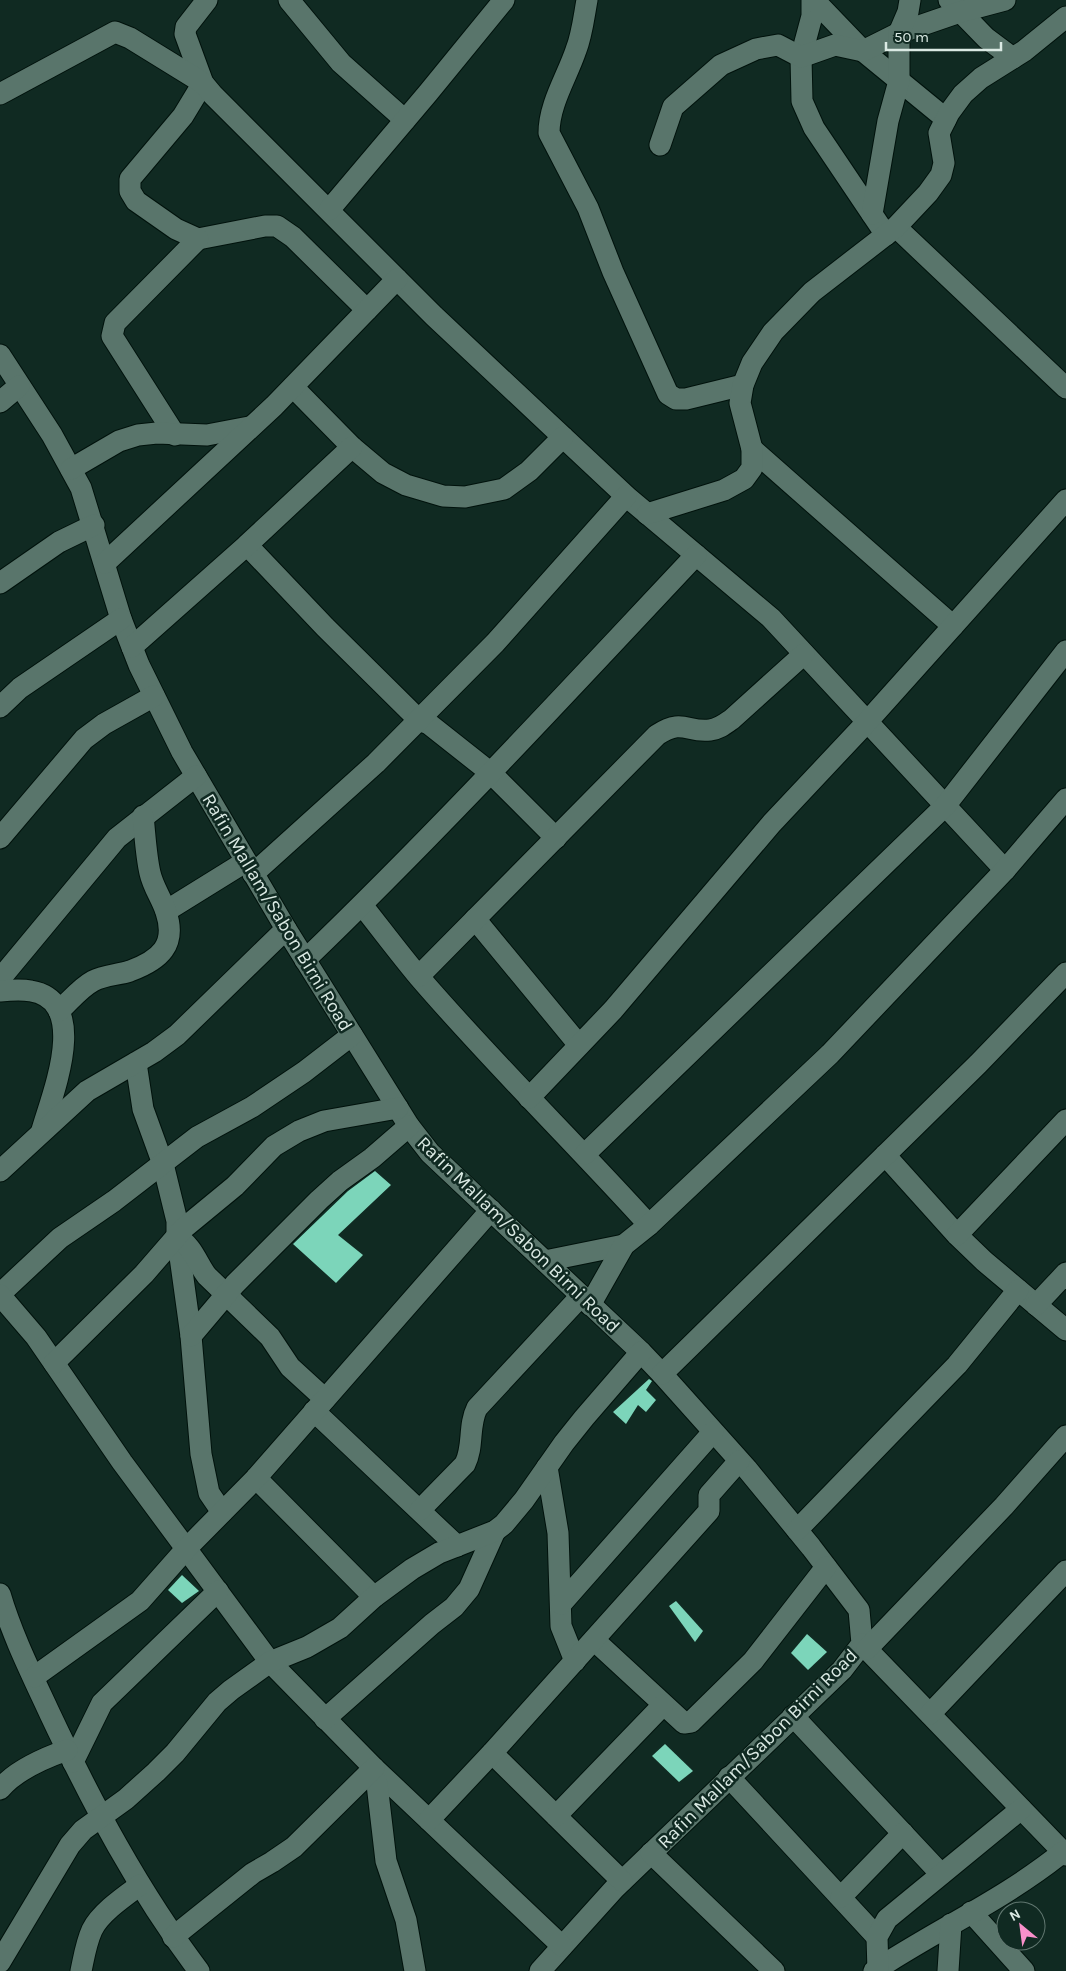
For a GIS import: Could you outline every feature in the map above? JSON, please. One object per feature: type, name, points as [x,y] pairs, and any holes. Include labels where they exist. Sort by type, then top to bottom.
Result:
[{"type":"street","points":[[203,83],[185,34],[186,27],[206,0]]},
{"type":"street","points":[[289,0],[341,63],[405,120]]},
{"type":"street","points":[[328,210],[504,0]]},
{"type":"street","points":[[587,0],[577,48],[557,96],[549,122],[549,133],[588,208],[613,272],[668,394],[676,400],[686,399],[743,385]]},
{"type":"street","points":[[813,0],[863,51],[946,119]]},
{"type":"street","points":[[813,0],[812,16],[801,57],[802,101],[814,128],[872,214],[1066,388]]},
{"type":"street","points":[[872,214],[888,122],[899,81],[899,33],[908,12],[910,0]]},
{"type":"street","points":[[1060,0],[1066,4]]},
{"type":"street","points":[[660,145],[673,107],[721,65],[756,49],[778,45],[801,57],[835,45],[863,51],[954,6],[993,2],[981,78]]},
{"type":"street","points":[[954,6],[986,38],[1013,58]]},
{"type":"street","points":[[648,514],[724,490],[744,479],[752,468],[752,449],[740,403],[743,385],[752,363],[773,332],[812,292],[891,231],[928,192],[941,175],[944,163],[939,132],[964,94],[981,78],[1013,58],[1066,17]]},
{"type":"street","points":[[0,94],[114,32],[130,38],[203,83],[397,279],[563,437],[626,496],[771,618],[1005,870]]},
{"type":"street","points":[[198,239],[176,229],[136,201],[130,191],[130,179],[183,116],[203,83]]},
{"type":"street","points":[[175,435],[112,336],[112,330],[115,322],[198,239],[264,226],[277,226],[293,237],[367,310]]},
{"type":"street","points":[[105,563],[274,406],[397,279]]},
{"type":"street","name":"Rafin Mallam/Sabon Birni Road","points":[[0,355],[52,435],[81,488],[94,525],[121,619],[132,647],[154,696],[196,776],[286,929],[404,1117],[430,1153],[662,1374],[740,1461],[859,1610],[864,1646],[842,1670],[622,1881],[562,1946],[546,1969]]},
{"type":"street","points":[[0,402],[19,386]]},
{"type":"street","points":[[293,387],[352,447],[383,473],[406,485],[443,496],[465,497],[504,489],[529,472],[563,437]]},
{"type":"street","points":[[71,469],[119,441],[138,435],[157,433],[207,435],[250,427]]},
{"type":"street","points":[[132,647],[247,545],[352,447]]},
{"type":"street","points":[[752,449],[953,626]]},
{"type":"street","points":[[166,911],[249,868],[376,763],[495,643],[626,496]]},
{"type":"street","points":[[529,1098],[613,1010],[772,823],[867,722],[1066,500]]},
{"type":"street","points":[[0,583],[36,556],[94,525]]},
{"type":"street","points":[[247,545],[325,627],[419,720],[429,724],[491,773],[556,838]]},
{"type":"street","points":[[305,960],[362,905],[491,773],[696,555]]},
{"type":"street","points":[[0,707],[20,688],[121,619]]},
{"type":"street","points":[[585,1154],[945,806],[1066,651]]},
{"type":"street","points":[[419,976],[657,734],[666,728],[683,725],[702,730],[720,727],[732,719],[804,654]]},
{"type":"street","points":[[0,838],[84,739],[104,724],[154,696]]},
{"type":"street","points":[[0,979],[117,838],[196,776]]},
{"type":"street","points":[[420,1510],[465,1464],[469,1455],[472,1418],[477,1408],[586,1300],[624,1245],[649,1224],[830,1054],[1005,870],[1066,799]]},
{"type":"street","points":[[59,1011],[94,980],[130,971],[151,961],[168,945],[171,936],[166,911],[150,874],[143,816]]},
{"type":"street","points":[[362,905],[419,976],[529,1098],[585,1154],[649,1224]]},
{"type":"street","points":[[475,919],[579,1045]]},
{"type":"street","points":[[0,1172],[87,1091],[154,1052],[177,1035],[286,929]]},
{"type":"street","points":[[662,1374],[978,1064],[1066,973]]},
{"type":"street","points":[[0,991],[30,990],[40,993],[52,1002],[59,1011],[64,1028],[64,1051],[42,1131]]},
{"type":"street","points":[[352,1036],[304,1072],[252,1107],[197,1137],[114,1201],[60,1238],[0,1294],[36,1337],[122,1462],[270,1662],[372,1769],[429,1820],[562,1946]]},
{"type":"street","points":[[136,1063],[143,1109],[163,1164],[177,1221],[177,1237],[191,1336],[201,1454],[209,1493],[222,1512]]},
{"type":"street","points":[[54,1363],[144,1274],[196,1217],[235,1186],[274,1146],[299,1130],[324,1121],[404,1117]]},
{"type":"street","points":[[191,1336],[226,1294],[340,1181],[372,1158],[404,1117]]},
{"type":"street","points":[[957,1235],[1066,1120]]},
{"type":"street","points":[[885,1155],[957,1235],[1066,1330]]},
{"type":"street","points":[[34,1677],[140,1601],[186,1549],[256,1478],[491,1210]]},
{"type":"street","points":[[177,1237],[187,1244],[201,1269],[270,1337],[319,1405],[457,1546]]},
{"type":"street","points":[[545,1262],[624,1245]]},
{"type":"street","points":[[1036,1305],[1066,1273]]},
{"type":"street","points":[[797,1530],[957,1364],[1018,1290]]},
{"type":"street","points":[[0,1962],[70,1845],[83,1830],[126,1799],[156,1772],[175,1753],[217,1702],[270,1662],[307,1647],[340,1628],[374,1597],[412,1569],[439,1553],[495,1531],[510,1517],[584,1418],[641,1352]]},
{"type":"street","points":[[561,1604],[713,1432]]},
{"type":"street","points":[[1021,1809],[886,1919],[877,1937],[877,1970],[1024,1882],[1065,1854],[864,1646],[1004,1506],[1066,1436]]},
{"type":"street","points":[[429,1820],[492,1753],[709,1511],[709,1495],[740,1461]]},
{"type":"street","points":[[547,1466],[558,1533],[561,1626],[575,1661]]},
{"type":"street","points":[[256,1478],[374,1597]]},
{"type":"street","points":[[326,1719],[432,1624],[454,1607],[469,1589],[495,1531]]},
{"type":"street","points":[[594,1640],[684,1723],[692,1722],[753,1661],[826,1567]]},
{"type":"street","points":[[930,1714],[1066,1571]]},
{"type":"street","points":[[0,1789],[5,1783],[22,1772],[70,1756],[102,1703],[218,1591]]},
{"type":"street","points":[[0,1594],[34,1677],[70,1756],[101,1817],[191,1968]]},
{"type":"street","points":[[556,1816],[664,1704]]},
{"type":"street","points":[[793,1716],[942,1874]]},
{"type":"street","points":[[492,1753],[622,1881]]},
{"type":"street","points":[[173,1937],[253,1873],[294,1846],[372,1769]]},
{"type":"street","points":[[372,1769],[377,1784],[386,1862],[402,1908],[415,1971]]},
{"type":"street","points":[[729,1778],[877,1937]]},
{"type":"street","points":[[841,1898],[903,1833]]},
{"type":"street","points":[[651,1853],[774,1971]]},
{"type":"street","points":[[82,1971],[87,1943],[93,1927],[121,1898],[140,1885]]},
{"type":"street","points":[[971,1912],[1024,1971]]},
{"type":"street","points":[[948,1971],[951,1924]]},
{"type":"building","points":[[375,1171],[391,1185],[338,1235],[363,1255],[336,1283],[293,1244],[348,1191]]},
{"type":"building","points":[[649,1379],[652,1381],[646,1390],[656,1400],[646,1412],[638,1405],[626,1424],[613,1412]]},
{"type":"building","points":[[182,1575],[199,1591],[182,1603],[168,1590]]},
{"type":"building","points":[[676,1601],[703,1631],[695,1642],[669,1606]]},
{"type":"building","points":[[807,1634],[827,1652],[808,1670],[791,1653]]},
{"type":"building","points":[[665,1744],[693,1771],[679,1782],[652,1756]]}]
